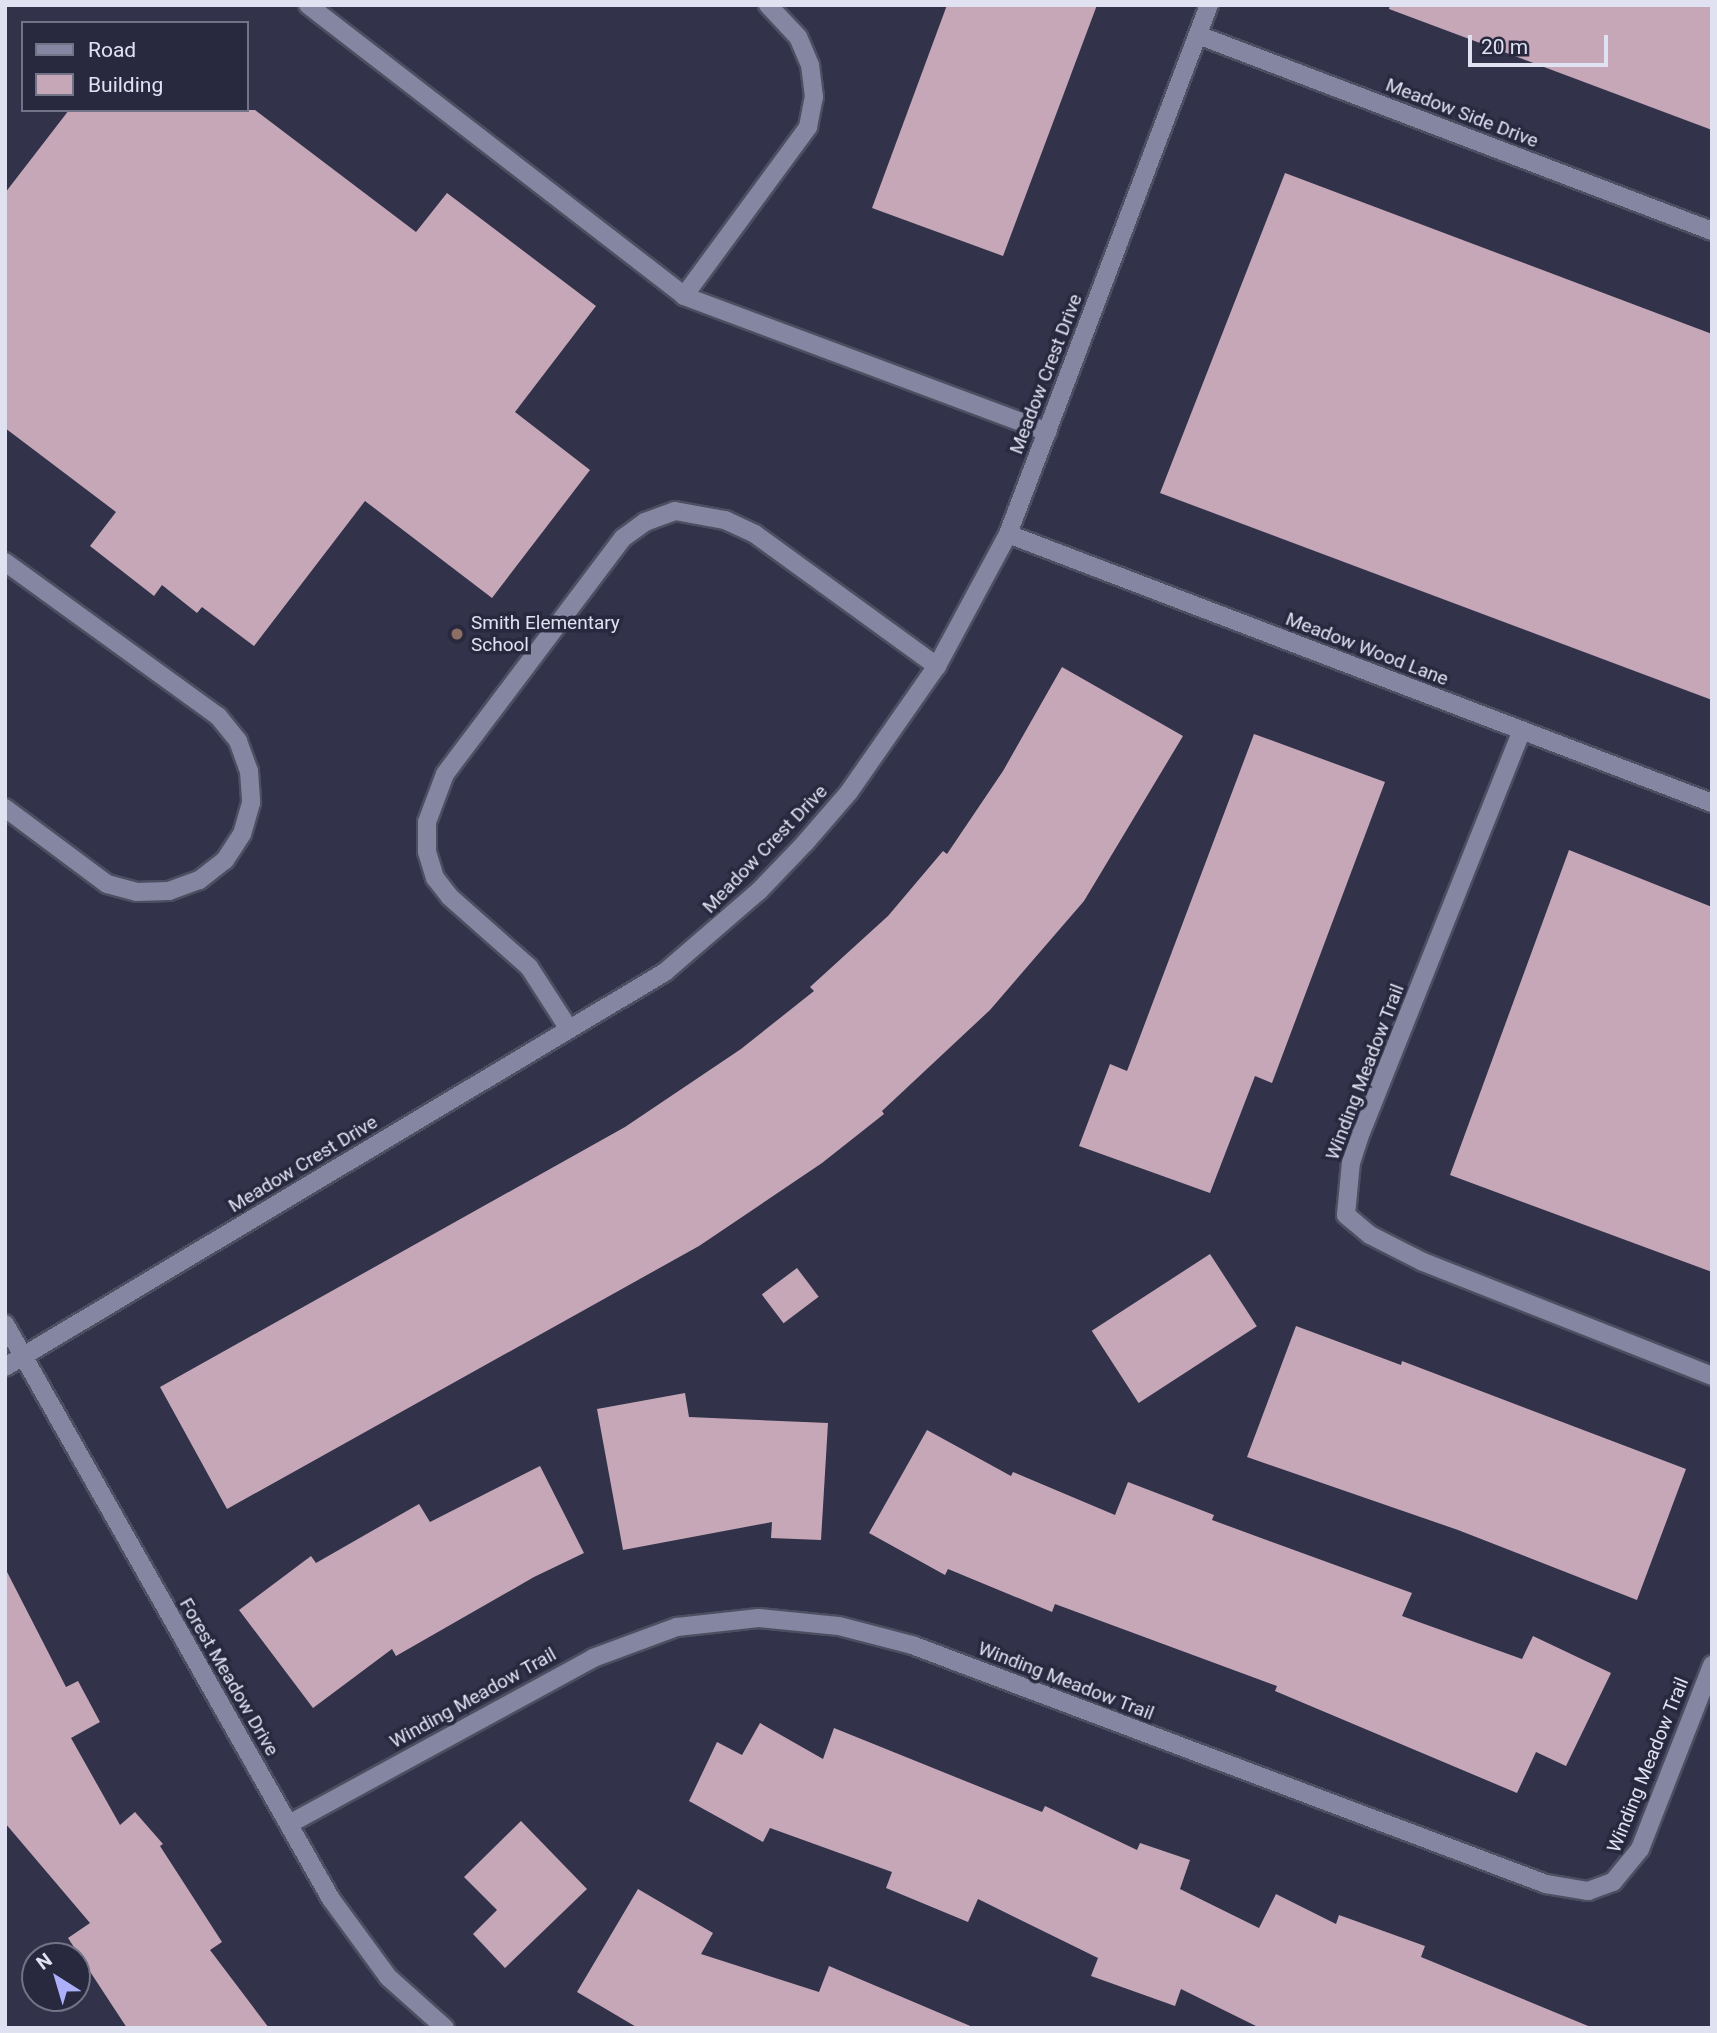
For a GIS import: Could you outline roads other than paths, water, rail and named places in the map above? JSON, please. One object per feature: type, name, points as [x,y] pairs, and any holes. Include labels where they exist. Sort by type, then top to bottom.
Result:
[{"type":"street","points":[[309,5],[684,296],[1047,432]]},
{"type":"street","points":[[684,296],[808,127],[814,97],[810,65],[798,37],[768,5]]},
{"type":"street","name":"Meadow Crest Drive","points":[[5,1367],[665,972],[759,891],[849,792],[937,666],[1008,534],[1209,5]]},
{"type":"street","name":"Meadow Side Drive","points":[[1198,34],[1712,231]]},
{"type":"street","points":[[569,1029],[529,967],[435,878],[427,852],[427,822],[445,774],[623,538],[645,522],[675,511],[725,520],[755,534],[937,666]]},
{"type":"street","name":"Meadow Wood Lane","points":[[1008,534],[1712,803]]},
{"type":"street","points":[[5,562],[218,716],[238,741],[250,771],[251,803],[242,834],[225,860],[200,880],[169,891],[148,892],[107,884],[5,808]]},
{"type":"street","name":"Winding Meadow Trail","points":[[1522,730],[1361,1132],[1351,1162],[1346,1215],[1370,1235],[1423,1262],[1712,1376]]},
{"type":"street","name":"Forest Meadow Drive","points":[[5,1324],[289,1824],[358,1937],[388,1977],[445,2028]]},
{"type":"street","name":"Winding Meadow Trail","points":[[289,1824],[593,1657],[677,1628],[759,1618],[839,1626],[912,1645],[1546,1884],[1588,1891],[1613,1882],[1640,1849],[1712,1665]]},
{"type":"place","name":"Smith Elementary School","points":[[457,634]]}]
